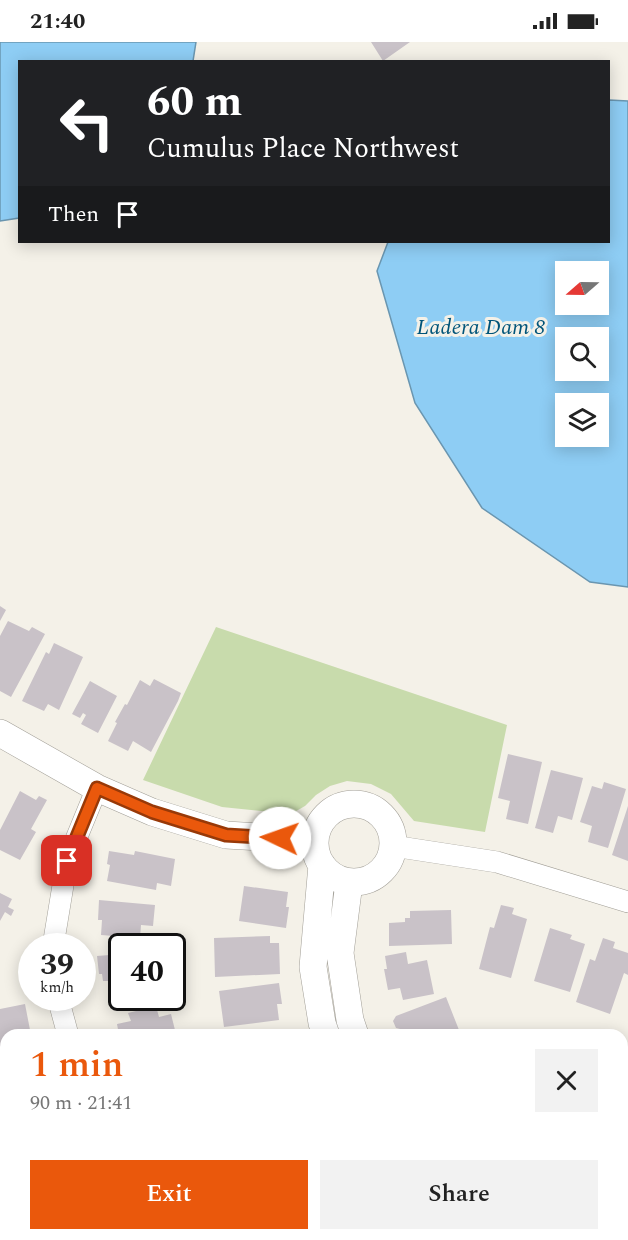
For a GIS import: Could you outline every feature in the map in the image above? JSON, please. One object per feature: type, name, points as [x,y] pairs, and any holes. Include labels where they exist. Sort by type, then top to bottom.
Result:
[{"type":"street","points":[[0,733],[97,788],[152,812],[226,835],[318,853],[332,876],[349,883],[372,879],[389,862],[393,846],[391,831],[382,817],[371,808],[359,804],[342,806],[322,821],[318,853],[313,967],[324,1029]]},
{"type":"street","points":[[55,933],[67,861],[97,788]]},
{"type":"street","points":[[393,846],[497,862],[628,902]]},
{"type":"street","points":[[349,883],[340,953],[353,1029]]},
{"type":"street","points":[[62,1011],[66,1029]]},
{"type":"green space","points":[[216,627],[507,725],[485,832],[414,821],[391,794],[371,784],[347,781],[330,786],[291,814],[222,807],[143,780]]},
{"type":"water","points":[[0,42],[196,42],[193,60],[18,60],[18,218],[0,221]]},
{"type":"water","name":"Ladera Dam 8","points":[[610,100],[628,101],[628,587],[590,582],[482,508],[415,403],[377,271],[388,243],[610,243]]},
{"type":"building","points":[[371,42],[410,42],[384,60]]},
{"type":"building","points":[[0,606],[6,610],[0,621]]},
{"type":"building","points":[[8,621],[29,631],[32,627],[45,634],[11,697],[0,691],[0,636]]},
{"type":"building","points":[[54,643],[83,657],[59,710],[48,704],[44,711],[22,701],[46,652],[49,654]]},
{"type":"building","points":[[154,679],[181,693],[151,752],[133,741],[128,751],[108,741],[117,723],[115,722],[140,680],[150,686]]},
{"type":"building","points":[[90,681],[117,696],[98,733],[81,724],[86,715],[83,713],[80,718],[72,714]]},
{"type":"building","points":[[508,754],[542,762],[528,824],[506,819],[510,801],[498,798]]},
{"type":"building","points":[[551,770],[583,778],[572,820],[558,816],[553,833],[535,828]]},
{"type":"building","points":[[604,782],[626,789],[608,848],[588,842],[592,826],[580,822],[592,786],[602,789]]},
{"type":"building","points":[[20,791],[36,800],[39,796],[47,800],[31,829],[36,832],[20,860],[0,850],[0,830]]},
{"type":"building","points":[[628,806],[628,861],[612,855]]},
{"type":"building","points":[[109,851],[134,855],[135,851],[175,859],[171,886],[157,883],[156,890],[107,881],[110,865],[107,864]]},
{"type":"building","points":[[244,886],[288,892],[286,907],[289,907],[286,928],[239,921]]},
{"type":"building","points":[[0,893],[12,899],[8,907],[14,910],[11,916],[5,912],[0,921]]},
{"type":"building","points":[[99,900],[155,905],[153,926],[141,925],[140,933],[101,935],[102,920],[98,920]]},
{"type":"building","points":[[501,905],[514,908],[512,914],[527,919],[511,978],[479,969],[490,927],[494,928]]},
{"type":"building","points":[[451,910],[452,944],[389,946],[389,923],[405,922],[405,918],[410,918],[410,911]]},
{"type":"building","points":[[550,928],[572,935],[570,939],[585,944],[570,992],[534,981]]},
{"type":"building","points":[[270,936],[270,943],[279,943],[280,974],[215,977],[214,938]]},
{"type":"building","points":[[603,938],[615,942],[613,948],[628,953],[628,975],[624,973],[610,1014],[576,1002],[590,959],[595,961]]},
{"type":"building","points":[[406,952],[408,964],[427,960],[434,994],[403,1000],[400,988],[388,990],[384,969],[387,969],[385,956]]},
{"type":"building","points":[[108,955],[108,981],[103,981],[102,974],[99,974],[97,956]]},
{"type":"building","points":[[279,983],[282,1004],[277,1004],[279,1020],[224,1027],[219,991]]},
{"type":"building","points":[[446,997],[459,1029],[400,1029],[396,1028],[393,1021],[396,1016]]},
{"type":"building","points":[[18,1005],[18,1011],[26,1011],[30,1029],[0,1029],[0,1009]]},
{"type":"building","points":[[157,1011],[159,1017],[171,1014],[175,1029],[118,1029],[117,1024],[131,1021],[128,1013]]},
{"type":"route","points":[[67,861],[97,788],[152,812],[226,835],[280,838]]}]
